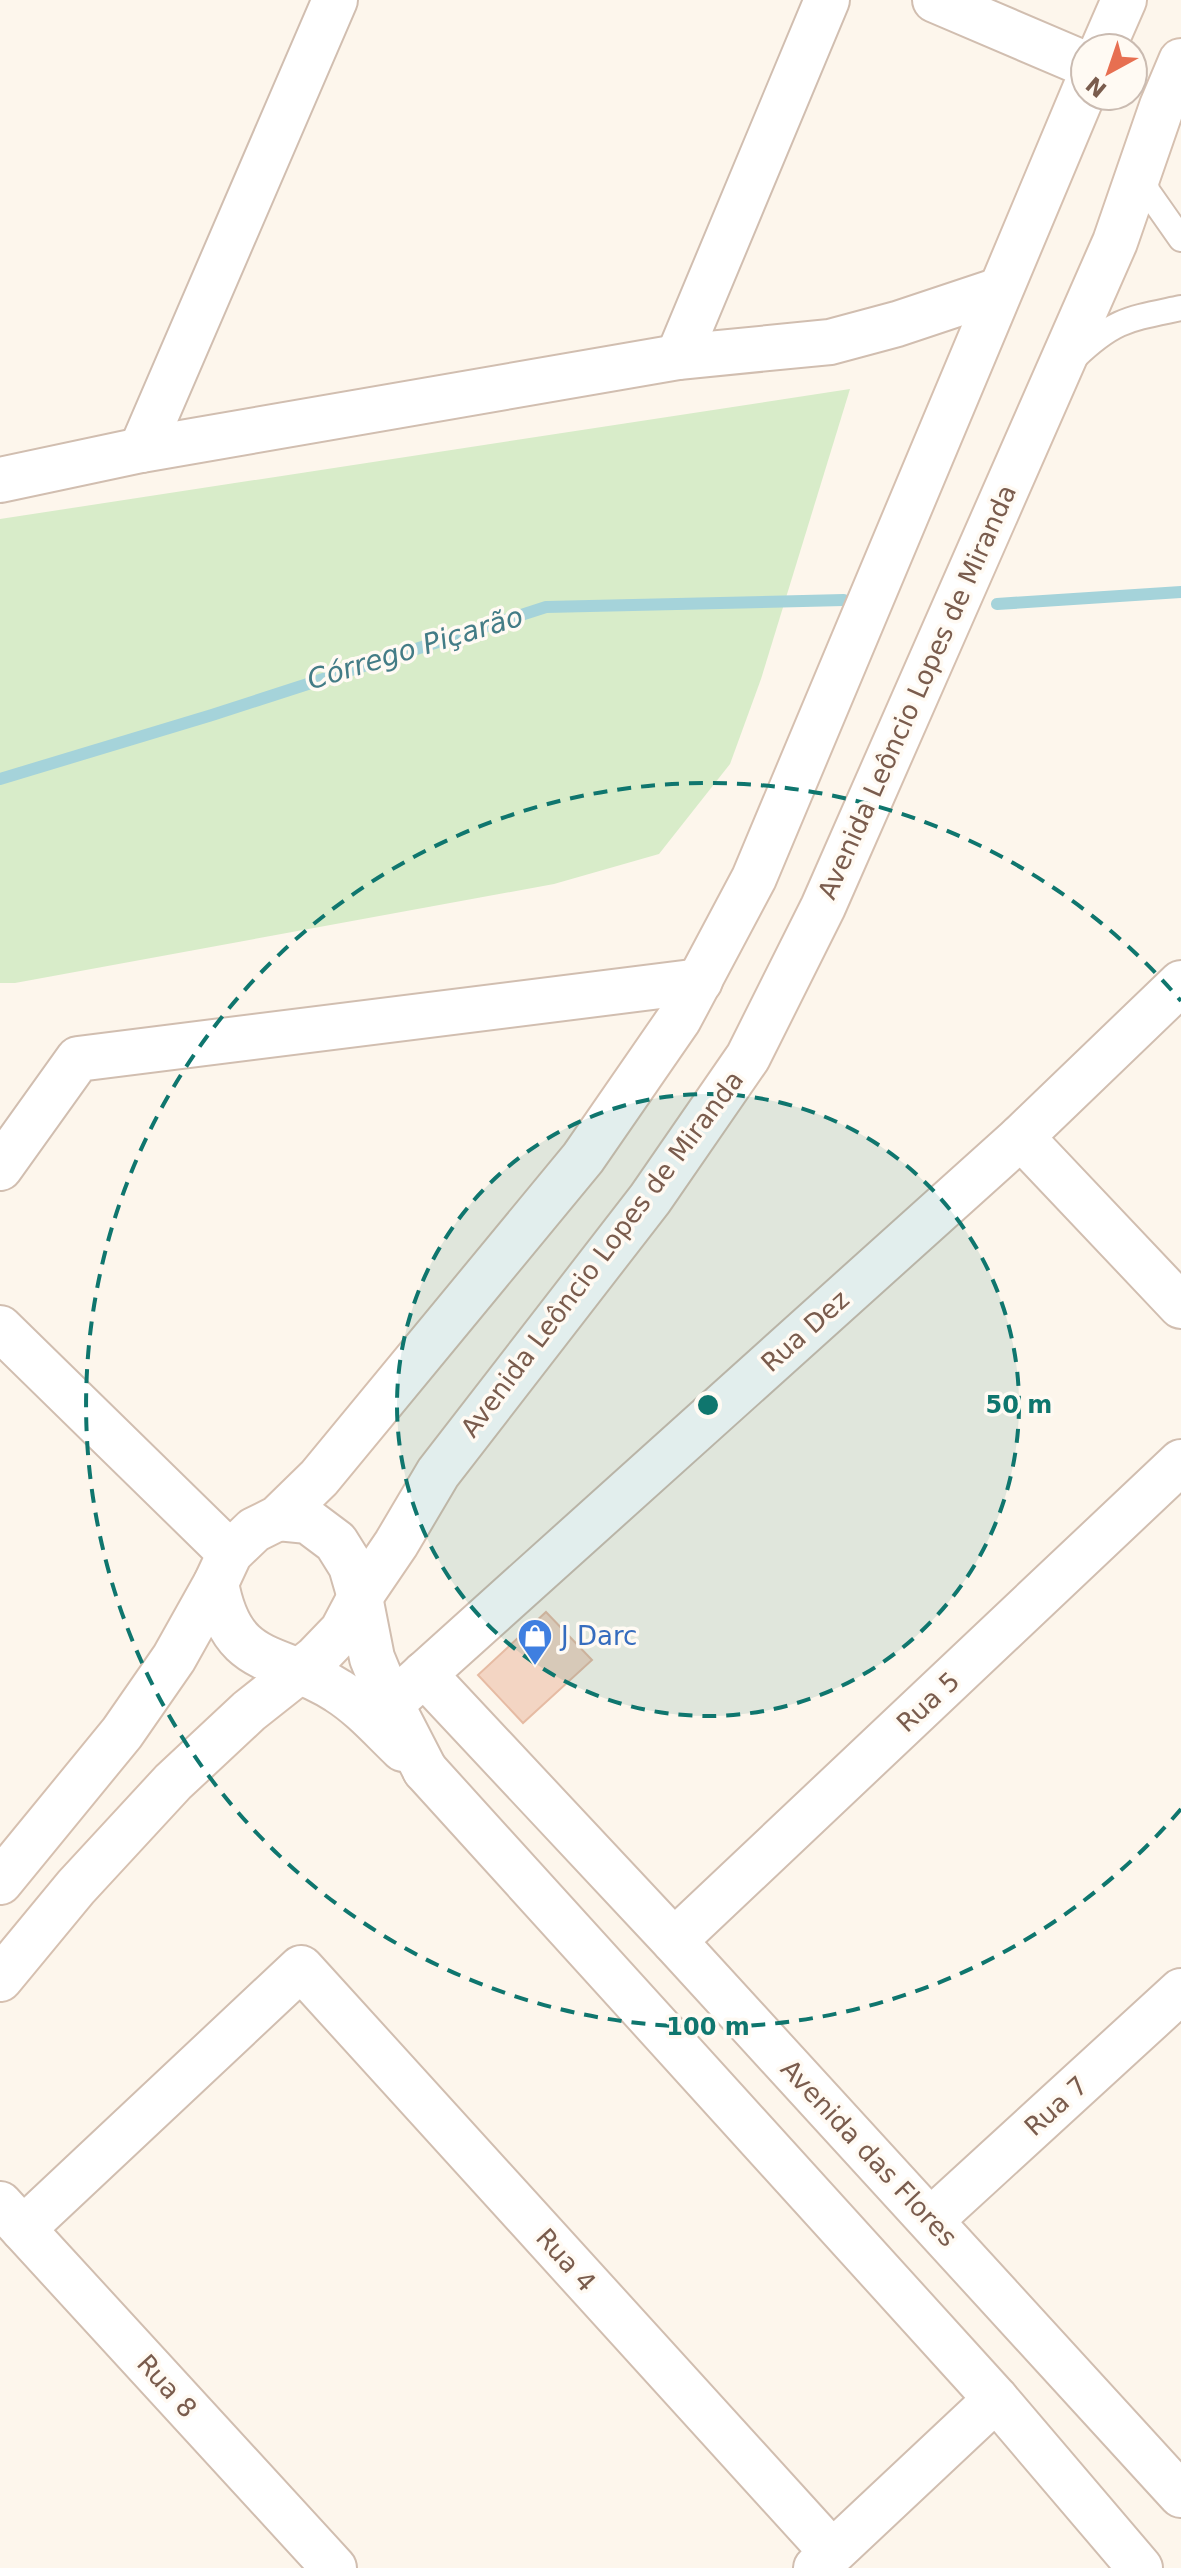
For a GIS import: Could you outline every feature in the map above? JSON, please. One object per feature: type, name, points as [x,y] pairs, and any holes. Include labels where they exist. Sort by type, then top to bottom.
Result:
[{"type":"street","points":[[141,450],[335,0]]},
{"type":"street","points":[[678,357],[827,0]]},
{"type":"street","points":[[935,0],[1069,57]]},
{"type":"street","points":[[1110,32],[1124,0]]},
{"type":"street","name":"Avenida Leôncio Lopes de Miranda","points":[[0,1979],[76,1887],[173,1782],[249,1711],[316,1658],[342,1631],[438,1473],[650,1199],[748,1057],[823,907],[1115,242],[1181,61]]},
{"type":"street","points":[[0,1882],[122,1733],[174,1658],[223,1568],[254,1530],[278,1518],[319,1478],[583,1158],[679,1019],[754,878],[1075,112]]},
{"type":"street","points":[[0,480],[141,450],[678,357],[830,342],[897,324],[999,290]]},
{"type":"street","points":[[0,1168],[78,1059],[700,981]]},
{"type":"street","name":"Rua Dez","points":[[391,1704],[1021,1137],[1181,983]]},
{"type":"street","points":[[1021,1137],[1181,1306]]},
{"type":"street","points":[[0,1328],[223,1568],[221,1610],[237,1638],[268,1661],[340,1692],[425,1770],[996,2399],[1140,2568]]},
{"type":"street","name":"Rua 5","points":[[674,1941],[1181,1462]]},
{"type":"street","points":[[278,1518],[308,1521],[336,1542],[351,1566],[372,1658],[391,1704],[425,1770]]},
{"type":"street","name":"Avenida das Flores","points":[[424,1674],[674,1941],[1181,2495]]},
{"type":"street","name":"Rua 4","points":[[11,2216],[301,1968],[824,2560]]},
{"type":"street","name":"Rua 7","points":[[931,2220],[1181,1991]]},
{"type":"street","name":"Rua 8","points":[[11,2216],[334,2568]]},
{"type":"street","points":[[824,2560],[996,2399]]},
{"type":"lane","points":[[1140,169],[1148,192],[1181,239]]},
{"type":"lane","points":[[1056,375],[1101,333],[1126,320],[1181,308]]},
{"type":"green space","points":[[850,389],[761,679],[730,764],[659,854],[554,884],[15,983],[0,983],[0,519]]},
{"type":"building","name":"J Darc","points":[[546,1612],[592,1660],[523,1723],[478,1675]]},
{"type":"waterway","name":"Córrego Piçarão","points":[[997,604],[1181,592]]},
{"type":"waterway","name":"Córrego Piçarão","points":[[0,779],[212,715],[546,607],[844,600]]},
{"type":"place","name":"J Darc","points":[[535,1667]]}]
